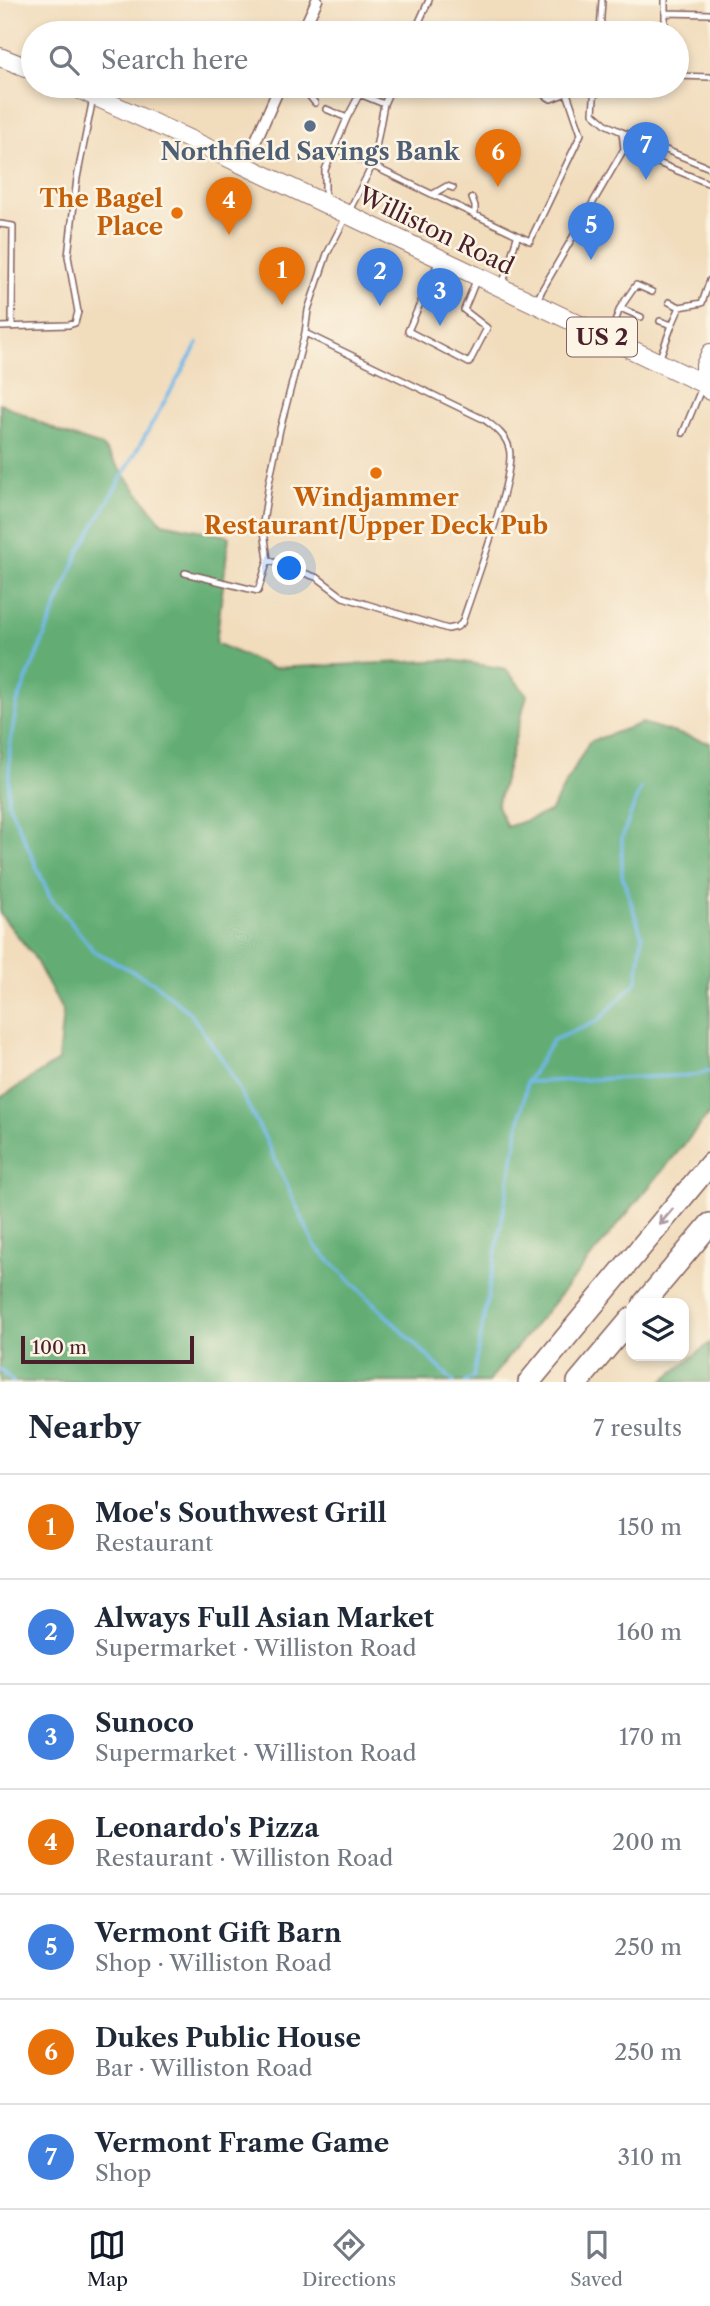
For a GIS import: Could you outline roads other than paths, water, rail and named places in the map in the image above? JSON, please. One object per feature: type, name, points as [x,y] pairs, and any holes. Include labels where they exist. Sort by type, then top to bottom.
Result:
[{"type":"highway","points":[[528,1382],[710,1164]]},
{"type":"highway","points":[[648,1298],[710,1224]]},
{"type":"highway","points":[[659,1298],[710,1246]]},
{"type":"highway","points":[[583,1377],[626,1325]]},
{"type":"highway","points":[[583,1377],[626,1331]]},
{"type":"main road","points":[[0,57],[21,65]]},
{"type":"main road","name":"Williston Road","points":[[100,98],[708,385]]},
{"type":"main road","points":[[708,385],[704,365],[710,352]]},
{"type":"street","points":[[307,21],[317,0]]},
{"type":"street","points":[[245,165],[275,98]]},
{"type":"lane","points":[[419,21],[429,0]]},
{"type":"lane","points":[[601,21],[602,0]]},
{"type":"lane","points":[[665,0],[665,21]]},
{"type":"lane","points":[[665,13],[710,14]]},
{"type":"lane","points":[[689,76],[710,77]]},
{"type":"lane","points":[[0,327],[75,323],[78,312],[68,256],[77,178],[93,98]]},
{"type":"lane","points":[[310,98],[314,103]]},
{"type":"lane","points":[[324,204],[326,170],[357,98]]},
{"type":"lane","points":[[367,98],[384,104]]},
{"type":"lane","points":[[185,573],[258,591],[268,560],[263,523],[269,482],[314,290],[327,254],[373,164],[387,98]]},
{"type":"lane","points":[[335,148],[530,242],[581,134],[570,98]]},
{"type":"lane","points":[[594,98],[593,113],[607,125],[710,168]]},
{"type":"lane","points":[[326,109],[347,118]]},
{"type":"lane","points":[[536,305],[542,290],[624,149],[622,132]]},
{"type":"lane","points":[[624,149],[710,184]]},
{"type":"lane","points":[[433,194],[447,186],[453,188]]},
{"type":"lane","points":[[472,198],[475,215]]},
{"type":"lane","points":[[0,225],[13,226],[12,327]]},
{"type":"lane","points":[[501,289],[517,237]]},
{"type":"lane","points":[[440,260],[408,331],[469,363],[487,328],[464,310],[478,278]]},
{"type":"lane","points":[[703,301],[710,280]]},
{"type":"lane","points":[[608,340],[620,308],[636,285],[652,292]]},
{"type":"lane","points":[[669,302],[680,307],[703,301]]},
{"type":"lane","points":[[703,301],[710,308]]},
{"type":"lane","points":[[658,363],[680,307]]},
{"type":"lane","points":[[620,308],[641,317]]},
{"type":"lane","points":[[660,321],[672,325]]},
{"type":"lane","points":[[268,560],[318,578],[343,597],[448,629],[457,627],[462,623],[511,465],[509,447],[500,432],[485,420],[306,333]]},
{"type":"lane","points":[[683,433],[708,385]]},
{"type":"waterway","points":[[198,343],[79,552],[17,703],[10,746],[8,802],[50,897],[94,951],[153,982],[190,1013],[225,1063],[265,1138],[315,1246],[454,1382]]},
{"type":"waterway","points":[[465,1382],[473,1377],[527,1082],[553,1040],[598,1021],[637,981],[642,936],[622,875],[622,838],[640,789]]},
{"type":"waterway","points":[[528,1082],[697,1075],[710,1070]]},
{"type":"waterway","points":[[0,1369],[13,1382]]},
{"type":"place","name":"Northfield Savings Bank","points":[[310,126]]},
{"type":"place","name":"Vermont Frame Game","points":[[646,180]]},
{"type":"place","name":"Dukes Public House","points":[[498,187]]},
{"type":"place","name":"The Bagel Place","points":[[177,213]]},
{"type":"place","name":"Leonardo's Pizza","points":[[229,235]]},
{"type":"place","name":"Vermont Gift Barn","points":[[591,260]]},
{"type":"place","name":"Moe's Southwest Grill","points":[[282,305]]},
{"type":"place","name":"Always Full Asian Market","points":[[380,306]]},
{"type":"place","name":"Sunoco","points":[[440,326]]},
{"type":"place","name":"Windjammer Restaurant/Upper Deck Pub","points":[[376,473]]}]
